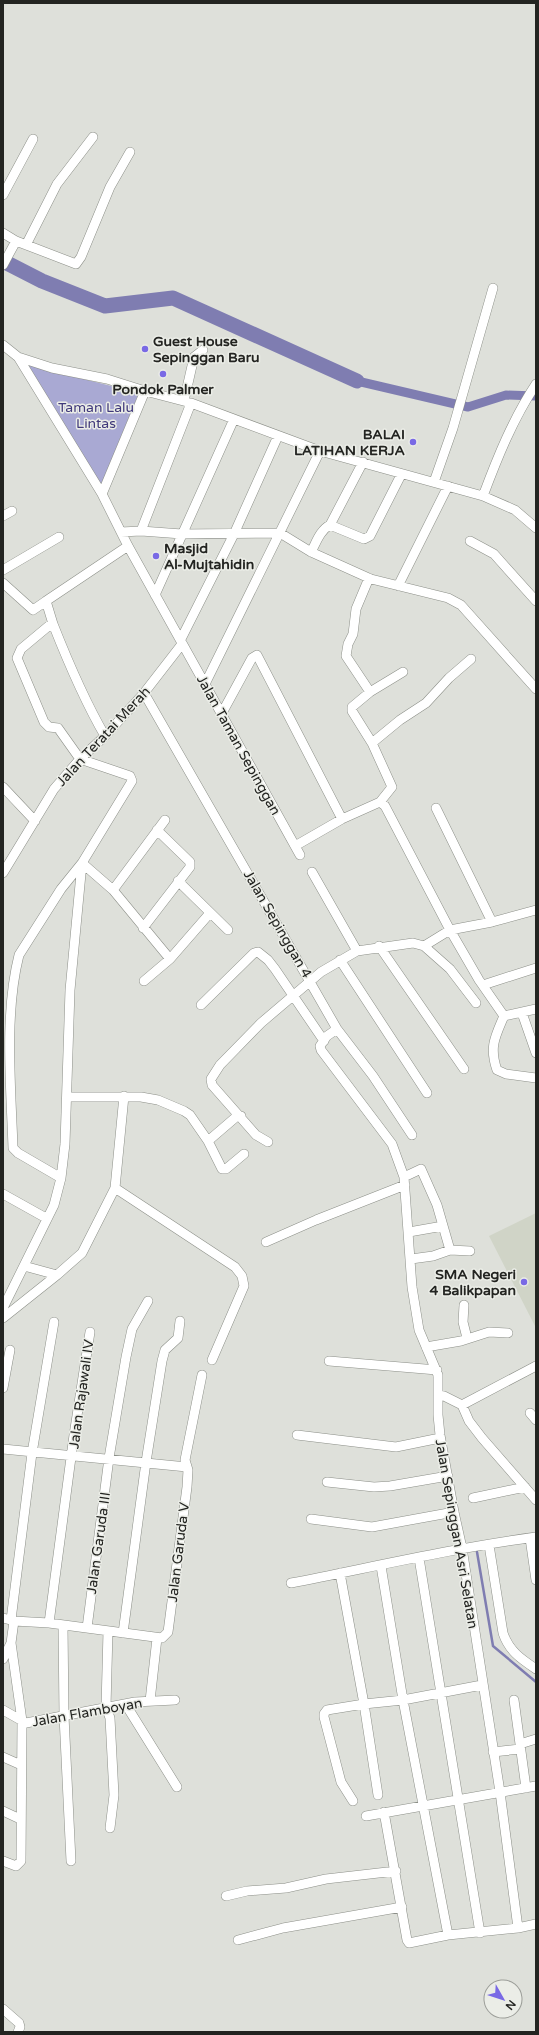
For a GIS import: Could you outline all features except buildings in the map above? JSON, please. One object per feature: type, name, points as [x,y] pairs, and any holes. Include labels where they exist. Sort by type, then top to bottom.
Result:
[{"type":"street","points":[[26,245],[57,184],[93,136]]},
{"type":"street","points":[[3,195],[33,139]]},
{"type":"street","points":[[3,233],[15,244],[26,245],[73,264],[78,263],[110,187],[130,152]]},
{"type":"street","points":[[3,265],[15,244]]},
{"type":"street","points":[[434,482],[453,428],[493,288]]},
{"type":"street","points":[[3,345],[18,357],[52,368],[107,379],[187,402],[320,451],[483,496],[515,510],[536,528]]},
{"type":"street","points":[[141,531],[187,402],[194,357],[203,350]]},
{"type":"street","name":"Jalan Taman Sepinggan","points":[[18,357],[102,494],[120,532],[300,855]]},
{"type":"street","points":[[483,496],[497,457],[519,410],[536,384]]},
{"type":"street","points":[[102,494],[145,391]]},
{"type":"street","points":[[155,595],[234,419]]},
{"type":"street","name":"Jalan Teratai Merah","points":[[3,873],[54,789],[80,759],[105,736],[144,693],[181,642],[234,534],[278,436]]},
{"type":"street","points":[[206,684],[320,451]]},
{"type":"street","points":[[311,552],[318,538],[326,527],[330,525],[363,462]]},
{"type":"street","points":[[330,525],[364,539],[370,536],[401,474]]},
{"type":"street","points":[[398,586],[448,486]]},
{"type":"street","points":[[3,516],[12,511]]},
{"type":"street","points":[[120,532],[141,531],[182,534],[280,533],[311,552],[368,578],[448,598],[461,605],[536,689]]},
{"type":"street","points":[[3,570],[59,537]]},
{"type":"street","points":[[470,541],[494,554],[536,601]]},
{"type":"street","points":[[3,583],[33,610],[128,546]]},
{"type":"street","points":[[368,578],[356,609],[353,634],[348,644],[346,656],[370,692]]},
{"type":"street","points":[[46,601],[69,666],[88,708],[105,736]]},
{"type":"street","points":[[53,624],[21,649],[17,658],[44,722],[49,727],[58,728],[80,759],[132,778],[82,863],[61,889],[20,955],[16,968],[12,1008],[10,1077],[13,1148],[18,1153],[61,1178]]},
{"type":"street","points":[[222,713],[252,658],[257,655],[342,819]]},
{"type":"street","points":[[372,743],[400,720],[426,703],[449,678],[471,659]]},
{"type":"street","points":[[295,846],[342,819],[380,802],[392,787],[372,743],[352,711],[352,707],[370,692],[403,672]]},
{"type":"street","name":"Jalan Sepinggan 4","points":[[144,693],[338,1029],[373,1076],[412,1135]]},
{"type":"street","points":[[3,787],[35,821]]},
{"type":"street","points":[[380,802],[385,806],[450,930],[483,985],[504,1016]]},
{"type":"street","points":[[436,808],[492,922]]},
{"type":"street","points":[[113,890],[165,820]]},
{"type":"street","points":[[143,928],[190,867],[190,862],[157,830]]},
{"type":"street","points":[[82,863],[113,890],[170,959]]},
{"type":"street","points":[[3,1308],[46,1218],[54,1205],[61,1178],[65,1144],[70,990],[82,863]]},
{"type":"street","points":[[312,872],[357,950]]},
{"type":"street","points":[[178,881],[228,930]]},
{"type":"street","points":[[426,945],[450,930],[492,922],[536,910]]},
{"type":"street","points":[[144,981],[170,959],[210,913]]},
{"type":"street","points":[[268,1142],[256,1136],[241,1116],[212,1085],[211,1079],[213,1073],[230,1054],[292,995],[310,980],[357,950],[379,946],[413,943],[426,945],[450,969],[476,1003]]},
{"type":"street","points":[[379,946],[464,1069]]},
{"type":"street","points":[[201,1004],[254,953],[258,952],[268,960],[324,1041],[327,1036],[338,1029]]},
{"type":"street","points":[[340,960],[427,1093]]},
{"type":"street","points":[[483,985],[536,968]]},
{"type":"street","points":[[504,1016],[536,1009]]},
{"type":"street","points":[[522,1013],[535,1049]]},
{"type":"street","points":[[504,1016],[493,1043],[493,1057],[497,1070],[506,1074],[536,1078]]},
{"type":"street","name":"Jalan Sepinggan Asri Selatan","points":[[324,1041],[320,1046],[321,1050],[392,1144],[404,1181],[412,1287],[419,1330],[437,1370],[441,1395],[440,1438],[454,1512],[465,1547],[482,1685],[500,1792],[518,1928]]},
{"type":"street","points":[[67,1098],[124,1096],[158,1100],[190,1115],[208,1141],[222,1169],[226,1169],[244,1154]]},
{"type":"street","points":[[3,1318],[82,1253],[115,1188],[124,1096]]},
{"type":"street","points":[[208,1141],[236,1117],[241,1116]]},
{"type":"street","points":[[266,1242],[404,1181],[421,1169],[437,1205],[450,1250]]},
{"type":"street","points":[[115,1188],[235,1267],[242,1276],[244,1286],[212,1360]]},
{"type":"street","points":[[3,1194],[46,1218]]},
{"type":"street","points":[[409,1232],[443,1226]]},
{"type":"street","points":[[411,1259],[433,1256],[450,1250],[470,1251]]},
{"type":"street","points":[[24,1266],[57,1275]]},
{"type":"street","name":"Jalan Garuda III","points":[[87,1628],[109,1458],[129,1339],[138,1316],[148,1300]]},
{"type":"street","points":[[464,1305],[463,1322],[465,1339]]},
{"type":"street","points":[[123,1633],[146,1462],[164,1353],[178,1338],[180,1321]]},
{"type":"street","points":[[3,1861],[16,1866],[21,1861],[20,1819],[22,1721],[10,1643],[9,1620],[32,1453],[54,1322]]},
{"type":"street","name":"Jalan Rajawali IV","points":[[49,1623],[90,1332]]},
{"type":"street","points":[[426,1347],[465,1339],[489,1332],[508,1333]]},
{"type":"street","points":[[3,1388],[10,1350]]},
{"type":"street","points":[[328,1361],[437,1370]]},
{"type":"street","points":[[461,1405],[536,1366]]},
{"type":"street","name":"Jalan Garuda V","points":[[150,1701],[162,1637],[168,1632],[187,1487],[187,1467],[185,1460],[202,1376]]},
{"type":"street","points":[[441,1395],[461,1405],[469,1421],[482,1438],[536,1500]]},
{"type":"street","points":[[297,1435],[396,1447],[440,1438]]},
{"type":"street","points":[[3,1449],[32,1453],[109,1458],[187,1467]]},
{"type":"street","points":[[327,1482],[374,1487],[390,1486],[448,1476]]},
{"type":"street","points":[[473,1498],[525,1487]]},
{"type":"street","points":[[311,1519],[372,1527],[454,1512]]},
{"type":"street","points":[[291,1583],[381,1566],[465,1547],[533,1538],[536,1580]]},
{"type":"street","points":[[487,1545],[506,1644],[511,1650],[536,1669]]},
{"type":"street","points":[[418,1558],[442,1692],[480,1933]]},
{"type":"street","points":[[381,1566],[422,1805],[448,1935]]},
{"type":"street","points":[[340,1573],[364,1704],[378,1795]]},
{"type":"street","points":[[9,1620],[49,1623],[162,1637]]},
{"type":"street","points":[[63,1625],[64,1716],[71,1861]]},
{"type":"street","points":[[108,1631],[106,1707],[110,1718],[114,1795],[110,1828]]},
{"type":"street","points":[[3,1659],[10,1643]]},
{"type":"street","points":[[353,1801],[340,1782],[324,1714],[327,1710],[403,1700],[482,1685]]},
{"type":"street","name":"Jalan Flamboyan","points":[[3,1710],[22,1721],[37,1722],[135,1702],[175,1700]]},
{"type":"street","points":[[514,1700],[526,1788]]},
{"type":"street","points":[[126,1705],[177,1787]]},
{"type":"street","points":[[494,1752],[520,1747],[536,1739]]},
{"type":"street","points":[[3,1757],[21,1765]]},
{"type":"street","points":[[366,1816],[536,1786]]},
{"type":"street","points":[[3,1811],[20,1819]]},
{"type":"street","points":[[384,1812],[396,1871],[407,1940],[409,1943],[448,1935],[480,1933],[536,1924]]},
{"type":"street","points":[[226,1896],[247,1891],[286,1888],[326,1879],[396,1871]]},
{"type":"street","points":[[238,1940],[283,1928],[402,1907]]},
{"type":"street","points":[[3,2009],[19,2023],[20,2028],[18,2032]]},
{"type":"shaded area","name":"SMA Negeri 4 Balikpapan","points":[[536,1213],[536,1328],[489,1236]]},
{"type":"green space","name":"Taman Lalu Lintas","points":[[28,365],[139,393],[101,485]]},
{"type":"waterway","points":[[3,261],[42,281],[105,306],[173,298],[357,381]]},
{"type":"waterway","points":[[357,381],[468,407],[506,395],[536,396]]},
{"type":"waterway","points":[[477,1552],[493,1646],[536,1682]]},
{"type":"place","name":"Guest House Sepinggan Baru","points":[[145,349]]},
{"type":"place","name":"Pondok Palmer","points":[[163,374]]},
{"type":"place","name":"BALAI LATIHAN KERJA","points":[[413,442]]},
{"type":"place","name":"Masjid Al-Mujtahidin","points":[[156,556]]},
{"type":"place","name":"SMA Negeri 4 Balikpapan","points":[[524,1282]]}]
